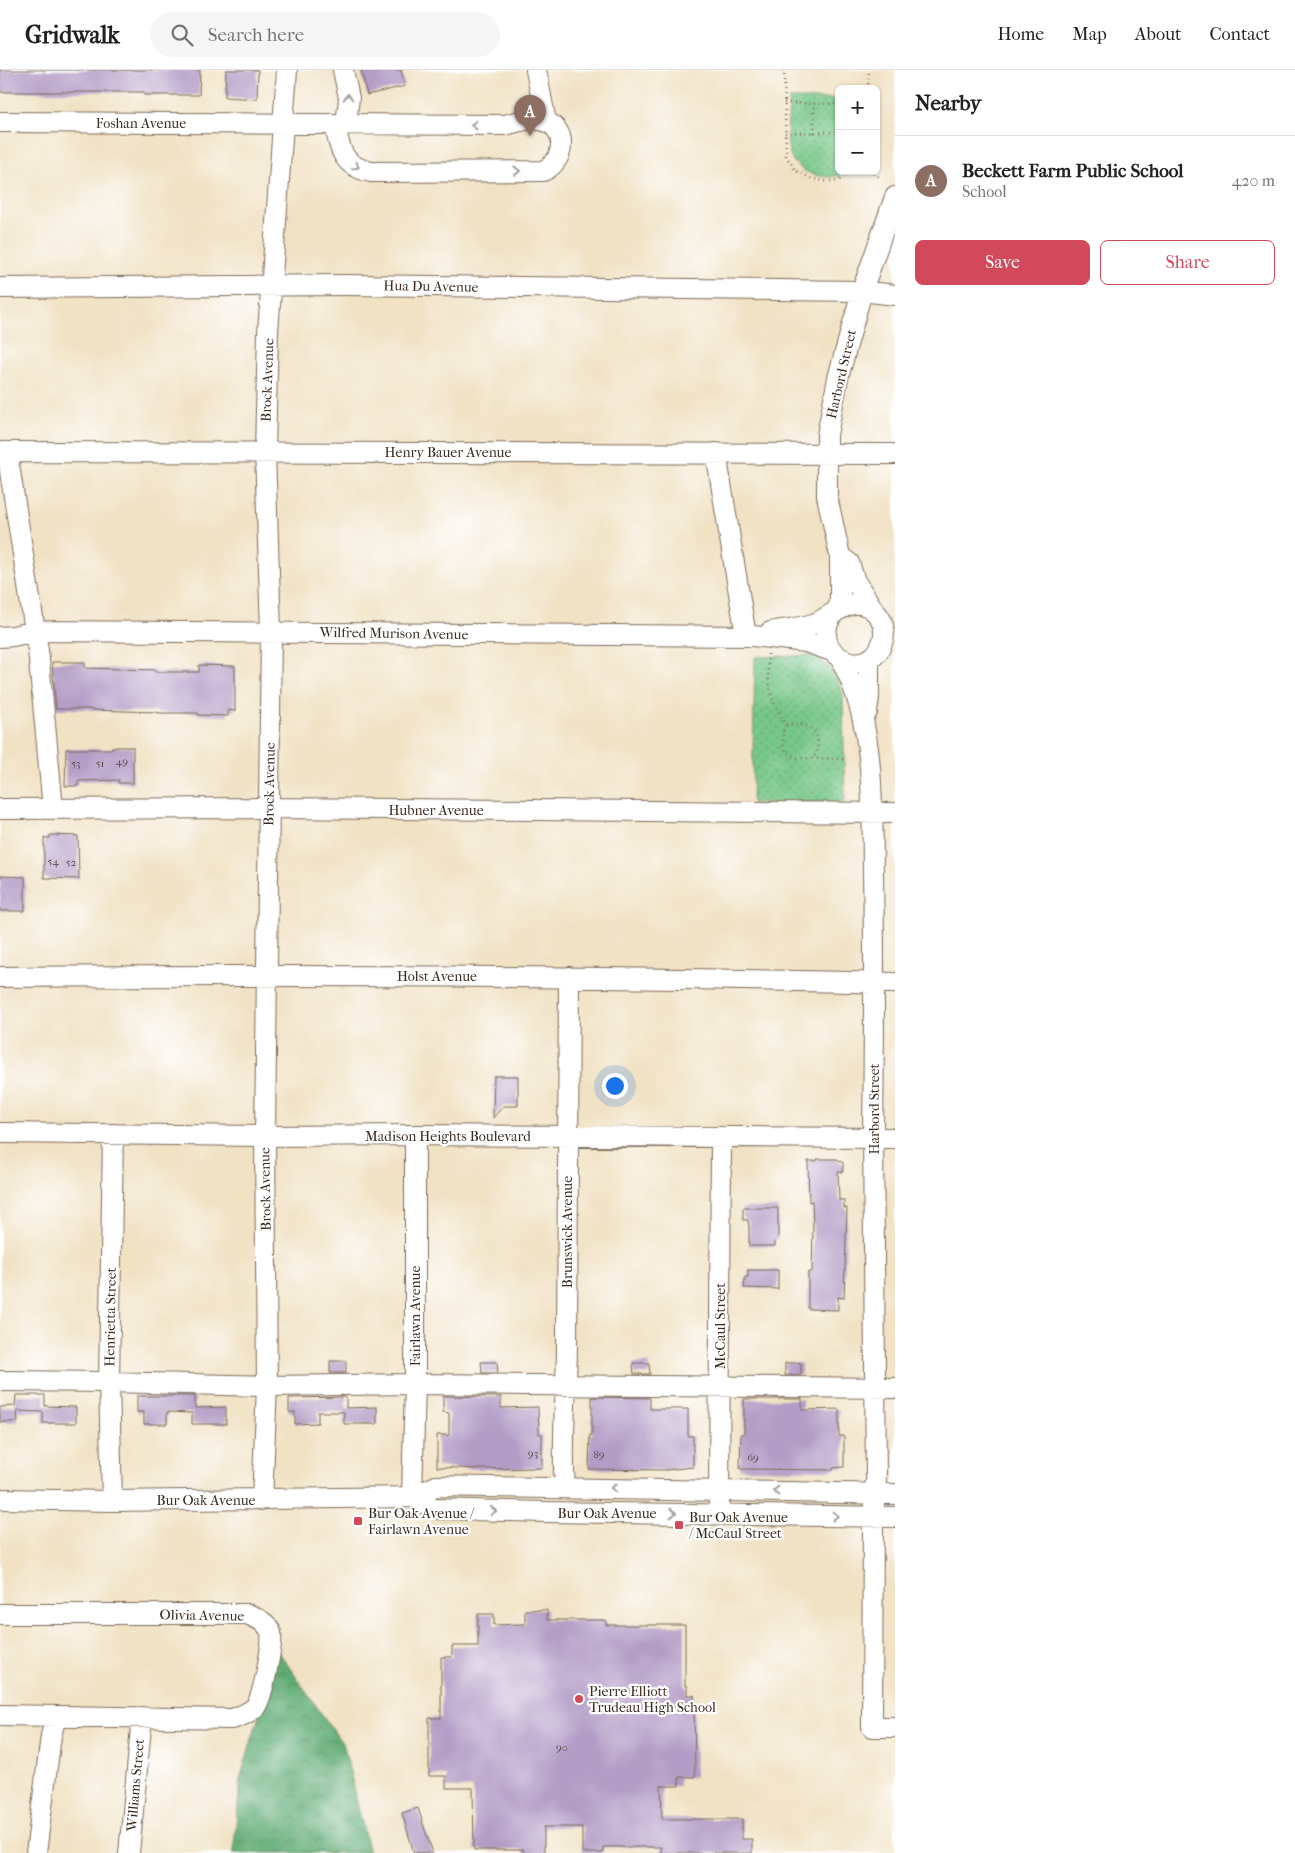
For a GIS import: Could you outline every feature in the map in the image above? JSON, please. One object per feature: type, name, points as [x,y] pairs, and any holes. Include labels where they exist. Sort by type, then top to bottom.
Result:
[{"type":"street","name":"Brock Avenue","points":[[262,1500],[267,1386],[265,1136],[271,632],[265,451],[268,332],[287,70]]},
{"type":"street","points":[[343,70],[349,98],[340,125],[344,157],[350,164],[360,170],[371,172],[543,171],[555,164],[562,145],[560,135],[553,126],[546,122],[536,70]]},
{"type":"street","name":"Foshan Avenue","points":[[0,122],[340,125],[505,125],[538,120],[546,122]]},
{"type":"street","name":"Harbord Street","points":[[836,611],[840,597],[840,556],[827,496],[827,435],[838,378],[862,291],[895,197]]},
{"type":"street","name":"Hua Du Avenue","points":[[0,288],[346,285],[862,291],[895,295]]},
{"type":"street","name":"Henry Bauer Avenue","points":[[3,452],[265,451],[895,454]]},
{"type":"street","points":[[3,452],[36,631],[53,809]]},
{"type":"street","points":[[716,453],[749,636]]},
{"type":"street","name":"Harbord Street","points":[[840,556],[849,563],[855,581],[883,616]]},
{"type":"street","points":[[853,604],[861,604],[883,616],[882,649],[858,662],[836,654],[828,644],[826,628],[836,611],[853,604]]},
{"type":"street","name":"Wilfred Murison Avenue","points":[[749,636],[814,624],[836,611]]},
{"type":"street","name":"Wilfred Murison Avenue","points":[[0,624],[14,625],[36,631]]},
{"type":"street","name":"Wilfred Murison Avenue","points":[[0,637],[36,631],[749,636],[806,642],[836,654]]},
{"type":"street","name":"Harbord Street","points":[[865,724],[869,697],[882,649]]},
{"type":"street","name":"Harbord Street","points":[[836,654],[853,682],[865,724],[872,813],[875,982],[873,1138],[885,1388],[873,1516],[872,1727],[895,1727]]},
{"type":"street","name":"Hubner Avenue","points":[[0,809],[269,808],[895,813]]},
{"type":"street","name":"Holst Avenue","points":[[0,977],[268,975],[569,977],[895,983]]},
{"type":"street","name":"Brunswick Avenue","points":[[566,1487],[564,1472],[567,1386],[566,1138],[569,977]]},
{"type":"street","name":"Madison Heights Boulevard","points":[[0,1134],[895,1138]]},
{"type":"street","name":"Henrietta Street","points":[[112,1500],[109,1382],[113,1134]]},
{"type":"street","name":"Fairlawn Avenue","points":[[412,1497],[415,1384],[415,1135]]},
{"type":"street","name":"McCaul Street","points":[[718,1514],[721,1138]]},
{"type":"street","points":[[0,1382],[109,1382],[267,1386],[415,1384],[885,1388]]},
{"type":"street","name":"Bur Oak Avenue","points":[[0,1498],[262,1500],[412,1497],[436,1486],[895,1494]]},
{"type":"street","name":"Bur Oak Avenue","points":[[412,1497],[435,1509],[895,1517]]},
{"type":"street","name":"Olivia Avenue","points":[[0,1614],[247,1614],[262,1620],[271,1632],[271,1652],[257,1705],[247,1714],[232,1719],[0,1715]]},
{"type":"street","points":[[36,1853],[51,1736],[56,1716]]},
{"type":"street","name":"Williams Street","points":[[129,1853],[142,1717]]},
{"type":"path","points":[[784,70],[786,156],[796,171],[813,179],[824,182],[838,181],[848,175]]},
{"type":"path","points":[[868,70],[868,85]]},
{"type":"path","points":[[784,104],[835,104]]},
{"type":"path","points":[[814,104],[814,133]]},
{"type":"path","points":[[785,133],[835,132]]},
{"type":"path","points":[[876,175],[881,178]]},
{"type":"path","points":[[768,652],[768,683],[771,696],[776,709],[786,724]]},
{"type":"path","points":[[786,724],[782,733],[783,746],[791,757],[847,760]]},
{"type":"path","points":[[786,724],[806,726],[814,730],[818,738],[817,753],[812,759]]},
{"type":"green space","points":[[789,99],[835,99],[835,175],[840,175],[823,177],[809,173],[797,166],[790,155],[788,128]]},
{"type":"green space","points":[[814,655],[833,672],[839,682],[843,695],[845,802],[752,803],[755,657]]},
{"type":"green space","points":[[278,1651],[344,1746],[369,1853],[233,1853],[241,1776]]},
{"type":"building","points":[[0,70],[200,70],[199,95],[144,95],[144,92],[0,92]]},
{"type":"building","points":[[226,70],[258,70],[257,99],[225,97]]},
{"type":"building","points":[[361,70],[401,70],[405,86],[367,95]]},
{"type":"building","points":[[52,662],[85,662],[85,668],[155,670],[155,672],[199,672],[199,665],[235,666],[235,711],[228,710],[228,716],[198,715],[198,713],[56,709]]},
{"type":"building","points":[[112,747],[133,747],[133,783],[118,783],[119,780],[78,781],[78,786],[65,786],[66,749],[112,749]]},
{"type":"building","points":[[50,835],[78,836],[79,879],[44,878],[44,838],[50,838]]},
{"type":"building","points":[[0,876],[25,877],[25,911],[0,911]]},
{"type":"building","points":[[494,1076],[518,1076],[518,1106],[503,1106],[493,1118]]},
{"type":"building","points":[[817,1159],[837,1159],[843,1163],[843,1172],[838,1172],[839,1200],[844,1200],[844,1208],[847,1208],[844,1298],[838,1297],[838,1310],[808,1309],[808,1272],[812,1272],[813,1228],[812,1201],[809,1202],[808,1161],[817,1161]]},
{"type":"building","points":[[743,1208],[778,1208],[778,1238],[775,1241],[775,1246],[749,1246],[748,1220],[743,1220]]},
{"type":"building","points":[[748,1270],[778,1270],[778,1289],[744,1288],[745,1277],[748,1277]]},
{"type":"building","points":[[330,1361],[346,1361],[346,1373],[330,1373]]},
{"type":"building","points":[[481,1362],[497,1362],[498,1373],[482,1373]]},
{"type":"building","points":[[633,1363],[649,1363],[650,1374],[634,1374]]},
{"type":"building","points":[[785,1363],[801,1363],[801,1375],[785,1375]]},
{"type":"building","points":[[16,1395],[45,1395],[45,1406],[76,1407],[76,1423],[43,1423],[43,1412],[17,1411],[18,1422],[0,1422],[0,1407],[15,1406]]},
{"type":"building","points":[[137,1396],[195,1396],[195,1408],[226,1407],[226,1424],[192,1424],[192,1413],[167,1412],[167,1424],[144,1424],[144,1412],[137,1412]]},
{"type":"building","points":[[443,1396],[501,1397],[501,1408],[538,1407],[539,1434],[542,1434],[542,1468],[479,1469],[437,1467],[437,1435],[449,1435],[449,1413],[443,1412]]},
{"type":"building","points":[[346,1397],[346,1408],[377,1407],[377,1424],[344,1424],[344,1412],[318,1412],[318,1423],[295,1424],[295,1412],[289,1412],[289,1398]]},
{"type":"building","points":[[592,1397],[650,1398],[650,1409],[688,1409],[688,1436],[693,1436],[693,1467],[666,1470],[589,1469],[590,1435],[592,1435]]},
{"type":"building","points":[[744,1399],[802,1399],[802,1410],[839,1409],[839,1436],[844,1436],[844,1467],[833,1468],[833,1470],[740,1469],[741,1434],[744,1434]]},
{"type":"building","name":"Pierre Elliott Trudeau High School","points":[[525,1610],[547,1610],[547,1620],[606,1620],[606,1625],[685,1625],[685,1686],[687,1686],[687,1695],[694,1695],[695,1777],[679,1777],[679,1786],[661,1786],[662,1819],[742,1819],[742,1839],[752,1839],[752,1853],[661,1853],[661,1847],[603,1847],[603,1853],[582,1853],[582,1827],[544,1827],[544,1853],[523,1853],[523,1850],[474,1850],[473,1788],[446,1788],[446,1776],[429,1776],[429,1718],[441,1718],[441,1657],[452,1657],[452,1646],[478,1646],[478,1614],[494,1614],[494,1625],[525,1624]]},
{"type":"building","points":[[418,1808],[433,1853],[414,1853],[402,1813]]},
{"type":"place","name":"Beckett Farm Public School","points":[[530,136]]},
{"type":"place","name":"Bur Oak Avenue / Fairlawn Avenue","points":[[358,1521]]},
{"type":"place","name":"Bur Oak Avenue / McCaul Street","points":[[679,1525]]},
{"type":"place","name":"Pierre Elliott Trudeau High School","points":[[579,1699]]}]
